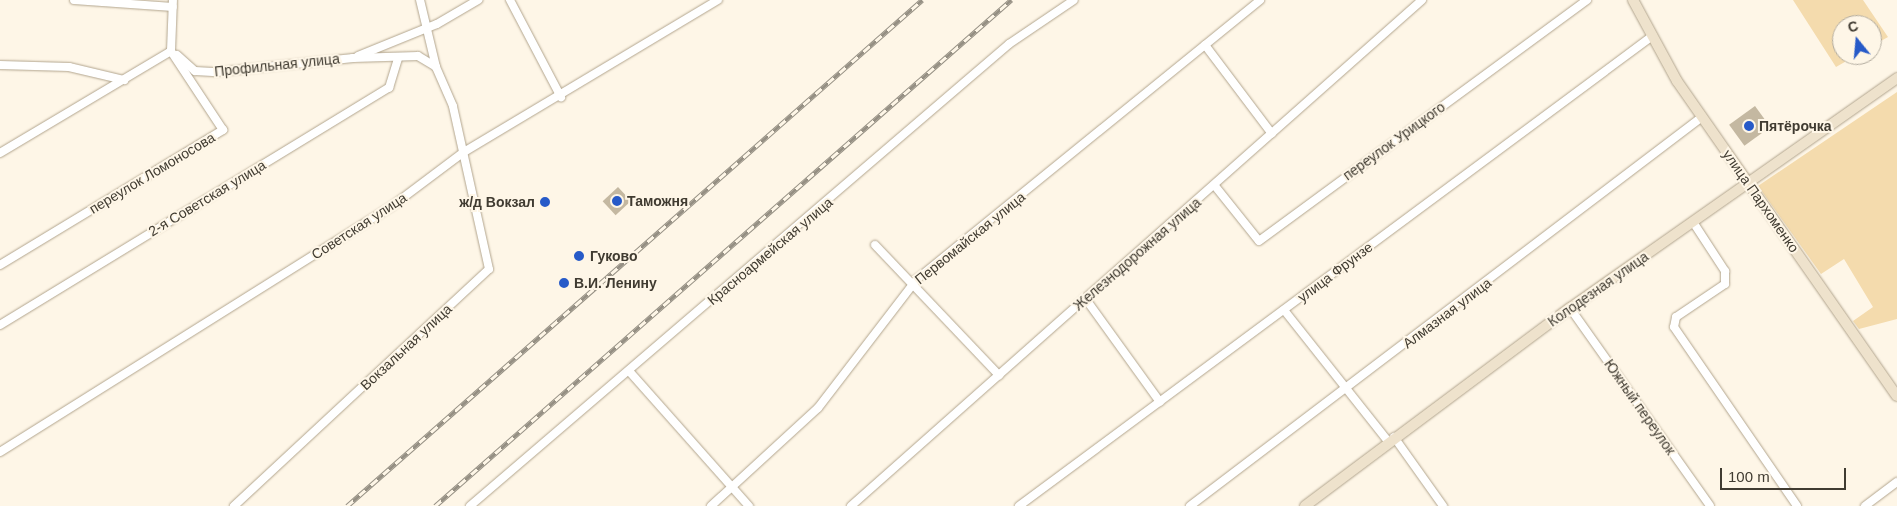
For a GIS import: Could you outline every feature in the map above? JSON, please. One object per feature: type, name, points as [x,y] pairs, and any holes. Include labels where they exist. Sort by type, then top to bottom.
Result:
[{"type":"main road","name":"улица Пархоменко","points":[[1633,0],[1651,37],[1702,117],[1897,396]]},
{"type":"main road","name":"Колодезная улица","points":[[1305,506],[1391,439],[1570,308],[1897,78]]},
{"type":"street","points":[[0,153],[171,51],[173,3],[74,0]]},
{"type":"street","points":[[420,0],[436,67],[453,106],[464,152]]},
{"type":"street","points":[[353,58],[427,28],[478,0]]},
{"type":"street","points":[[510,0],[560,97]]},
{"type":"street","name":"Советская улица","points":[[0,452],[392,206],[464,152],[560,97],[718,0]]},
{"type":"street","name":"Красноармейская улица","points":[[470,506],[1009,44],[1074,0]]},
{"type":"street","name":"Первомайская улица","points":[[711,506],[818,408],[912,285],[1260,0]]},
{"type":"street","name":"Железнодорожная улица","points":[[851,506],[1085,298],[1215,186],[1421,0]]},
{"type":"street","name":"переулок Урицкого","points":[[1215,186],[1259,241],[1587,0]]},
{"type":"street","name":"улица Фрунзе","points":[[1019,506],[1651,37]]},
{"type":"street","points":[[1205,45],[1272,134]]},
{"type":"street","name":"Профильная улица","points":[[171,51],[195,71],[217,72],[353,58],[418,56],[436,67]]},
{"type":"street","name":"переулок Ломоносова","points":[[0,265],[223,130],[171,51]]},
{"type":"street","name":"2-я Советская улица","points":[[0,324],[388,88],[398,58]]},
{"type":"street","points":[[0,65],[69,67],[124,80]]},
{"type":"street","name":"Алмазная улица","points":[[1190,506],[1347,389],[1702,117]]},
{"type":"street","name":"Вокзальная улица","points":[[234,506],[489,269],[464,152]]},
{"type":"street","points":[[1692,222],[1725,271],[1725,284],[1676,317],[1674,327],[1797,506]]},
{"type":"street","points":[[875,245],[999,375]]},
{"type":"street","points":[[1085,298],[1160,402]]},
{"type":"street","name":"Южный переулок","points":[[1570,308],[1710,506]]},
{"type":"street","points":[[1284,310],[1347,389],[1391,439],[1443,506]]},
{"type":"street","points":[[628,371],[749,506]]},
{"type":"street","points":[[1865,506],[1897,482]]},
{"type":"shaded area","points":[[1793,0],[1863,0],[1873,15],[1832,15],[1832,61]]},
{"type":"shaded area","points":[[1882,28],[1888,37],[1882,40]]},
{"type":"shaded area","points":[[1897,92],[1897,319],[1859,329],[1853,321],[1873,307],[1844,259],[1821,274],[1758,186]]},
{"type":"building","name":"Пятёрочка","points":[[1755,106],[1770,127],[1744,146],[1729,125]]},
{"type":"building","name":"Таможня","points":[[618,187],[631,201],[616,215],[603,201]]},
{"type":"railway","points":[[347,506],[922,0]]},
{"type":"railway","points":[[435,506],[1011,0]]},
{"type":"place","name":"Пятёрочка","points":[[1749,126]]},
{"type":"place","name":"Таможня","points":[[617,201]]},
{"type":"place","name":"ж/д Вокзал","points":[[545,202]]},
{"type":"place","name":"Гуково","points":[[579,256]]},
{"type":"place","name":"В.И. Ленину","points":[[564,283]]}]
